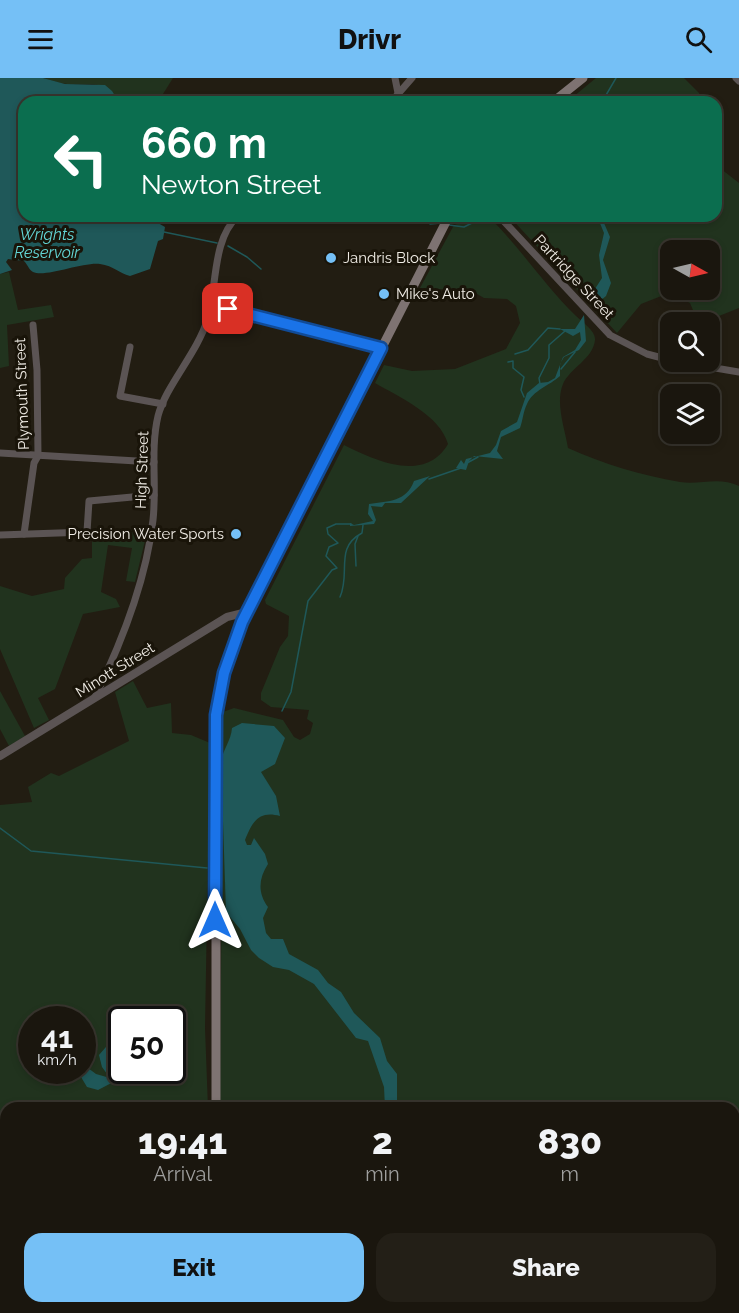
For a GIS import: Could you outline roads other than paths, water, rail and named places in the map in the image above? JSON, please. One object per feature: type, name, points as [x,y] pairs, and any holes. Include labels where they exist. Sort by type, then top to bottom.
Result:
[{"type":"main road","points":[[560,96],[583,78]]},
{"type":"main road","points":[[216,1102],[216,715],[224,673],[247,612],[446,222]]},
{"type":"street","points":[[395,78],[398,93]]},
{"type":"street","points":[[396,96],[412,78]]},
{"type":"street","name":"High Street","points":[[94,699],[118,646],[142,575],[152,529],[156,427],[163,404],[197,347],[211,306],[221,244],[232,222]]},
{"type":"street","name":"Partridge Street","points":[[505,222],[610,335],[638,350],[660,357]]},
{"type":"street","points":[[211,306],[381,348]]},
{"type":"street","name":"Plymouth Street","points":[[24,534],[34,463],[38,456],[37,370],[33,325]]},
{"type":"street","points":[[130,347],[120,396],[163,404]]},
{"type":"street","points":[[720,369],[739,372]]},
{"type":"street","points":[[0,453],[154,462]]},
{"type":"street","points":[[0,535],[87,532],[89,501],[154,495]]},
{"type":"street","name":"Minott Street","points":[[0,756],[227,617],[247,612]]},
{"type":"water","name":"Wrights Reservoir","points":[[0,78],[43,78],[65,84],[105,85],[115,96],[18,96],[18,222],[156,222],[165,227],[163,239],[158,241],[150,269],[130,276],[109,266],[92,264],[39,273],[32,271],[24,261],[8,259],[6,262],[12,270],[0,274]]},
{"type":"water","points":[[599,222],[604,222],[610,237],[603,260],[611,283],[606,296],[594,306],[591,302],[593,292],[602,278],[599,255],[604,233]]},
{"type":"water","points":[[584,315],[586,341],[579,350],[564,357],[561,362],[563,357],[575,350],[581,340],[580,332],[573,336],[560,329],[575,329]]},
{"type":"water","points":[[560,365],[560,376],[530,399],[520,428],[501,437],[497,451],[503,459],[477,456],[490,453],[501,431],[517,422],[527,393],[539,383],[555,378]]},
{"type":"water","points":[[473,457],[466,470],[456,468],[461,460],[464,464],[466,459]]},
{"type":"water","points":[[430,476],[401,503],[385,503],[382,507],[371,506],[376,520],[374,524],[350,526],[350,523],[354,525],[373,521],[368,514],[369,504],[402,497],[414,481]]},
{"type":"water","points":[[242,723],[274,726],[285,738],[275,764],[261,772],[276,796],[280,816],[267,815],[257,819],[245,840],[247,845],[251,845],[254,838],[265,854],[268,864],[260,885],[262,896],[268,907],[263,918],[266,933],[271,939],[283,939],[289,954],[318,970],[328,983],[341,992],[354,1013],[380,1038],[387,1061],[397,1074],[397,1102],[385,1102],[384,1087],[368,1041],[356,1038],[314,984],[289,970],[273,967],[259,958],[251,950],[240,929],[226,912],[221,762],[232,728]]},
{"type":"water","points":[[108,1045],[108,1075],[102,1067],[99,1055]]},
{"type":"water","points":[[96,1074],[108,1077],[110,1084],[98,1090],[87,1087],[85,1084],[96,1084]]},
{"type":"waterway","points":[[606,96],[616,78]]},
{"type":"waterway","points":[[449,225],[464,227],[474,222]]},
{"type":"waterway","points":[[430,224],[441,223]]},
{"type":"waterway","points":[[164,232],[217,243]]},
{"type":"waterway","points":[[228,246],[247,257],[261,269]]},
{"type":"waterway","points":[[515,354],[528,350],[548,328],[560,329]]},
{"type":"waterway","points":[[540,384],[539,378],[549,358],[549,345],[565,331]]},
{"type":"waterway","points":[[561,369],[575,352]]},
{"type":"waterway","points":[[508,362],[513,361],[513,368],[524,377],[521,390],[524,397]]},
{"type":"waterway","points":[[467,463],[478,457]]},
{"type":"waterway","points":[[429,479],[461,468]]},
{"type":"waterway","points":[[282,711],[291,692],[308,601],[332,570],[337,568],[326,556],[329,547],[338,543],[328,534],[327,528],[336,524],[351,524]]},
{"type":"waterway","points":[[340,597],[348,546],[362,533],[363,525]]},
{"type":"waterway","points":[[356,566],[355,544],[358,536]]},
{"type":"waterway","points":[[0,828],[31,851],[207,868]]},
{"type":"place","name":"Jandris Block","points":[[331,258]]},
{"type":"place","name":"Mike's Auto","points":[[384,294]]},
{"type":"place","name":"Precision Water Sports","points":[[236,534]]}]
